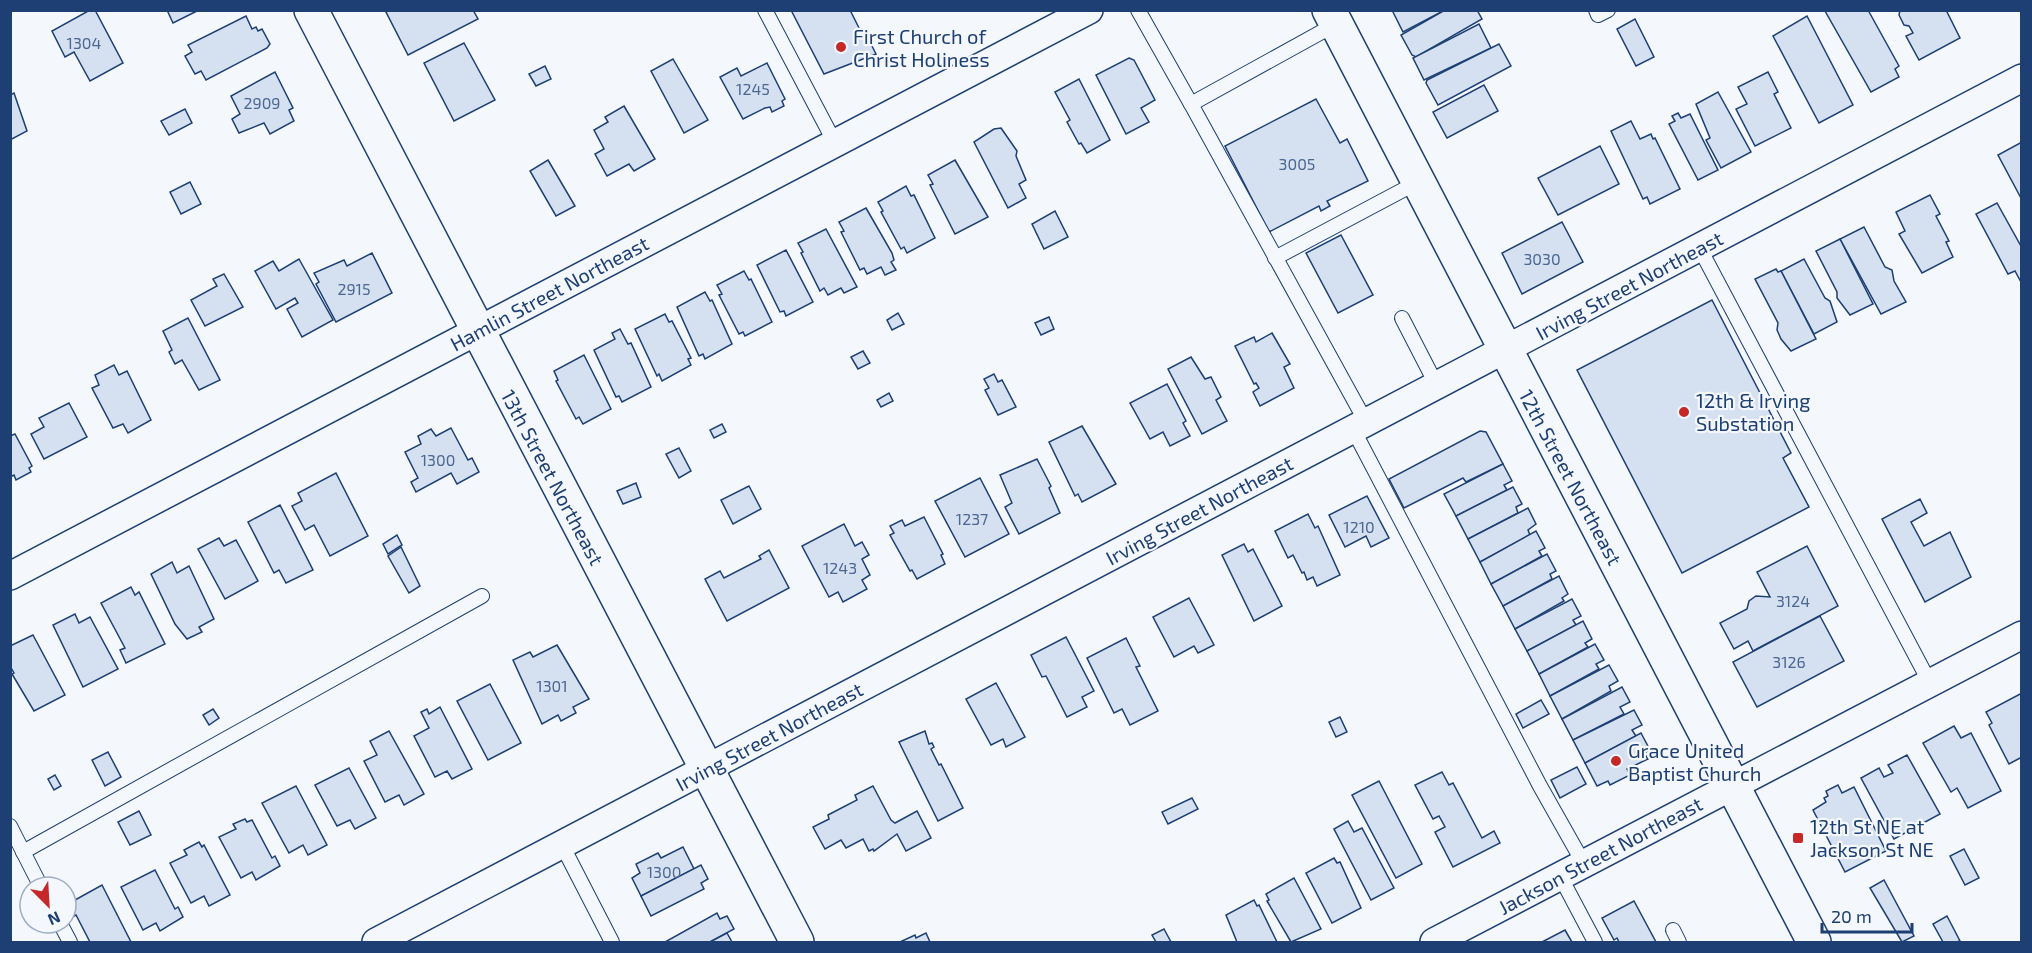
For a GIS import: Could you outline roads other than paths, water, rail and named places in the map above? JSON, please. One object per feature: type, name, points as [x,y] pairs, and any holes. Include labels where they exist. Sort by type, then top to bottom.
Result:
[{"type":"street","name":"13th Street Northeast","points":[[311,10],[797,942]]},
{"type":"street","name":"Hamlin Street Northeast","points":[[10,576],[1089,10]]},
{"type":"street","name":"12th Street Northeast","points":[[1333,17],[1814,942]]},
{"type":"street","name":"Irving Street Northeast","points":[[376,942],[2022,78]]},
{"type":"street","name":"Jackson Street Northeast","points":[[1434,942],[2022,635]]},
{"type":"lane","points":[[765,10],[835,143]]},
{"type":"lane","points":[[1138,10],[1275,258],[1540,786],[1572,870],[1595,942]]},
{"type":"lane","points":[[1596,10],[1598,15],[1608,10]]},
{"type":"lane","points":[[1191,104],[1333,17]]},
{"type":"lane","points":[[1275,258],[1418,182]]},
{"type":"lane","points":[[1699,247],[1930,683]]},
{"type":"lane","points":[[1402,318],[1437,386]]},
{"type":"lane","points":[[24,852],[482,596]]},
{"type":"lane","points":[[10,826],[35,875]]},
{"type":"lane","points":[[561,845],[612,942]]},
{"type":"lane","points":[[1672,930],[1679,942]]},
{"type":"place","name":"First Church of Christ Holiness","points":[[841,47]]},
{"type":"place","name":"12th & Irving Substation","points":[[1684,412]]},
{"type":"place","name":"Grace United Baptist Church","points":[[1616,761]]},
{"type":"place","name":"12th St NE at Jackson St NE","points":[[1798,838]]}]
